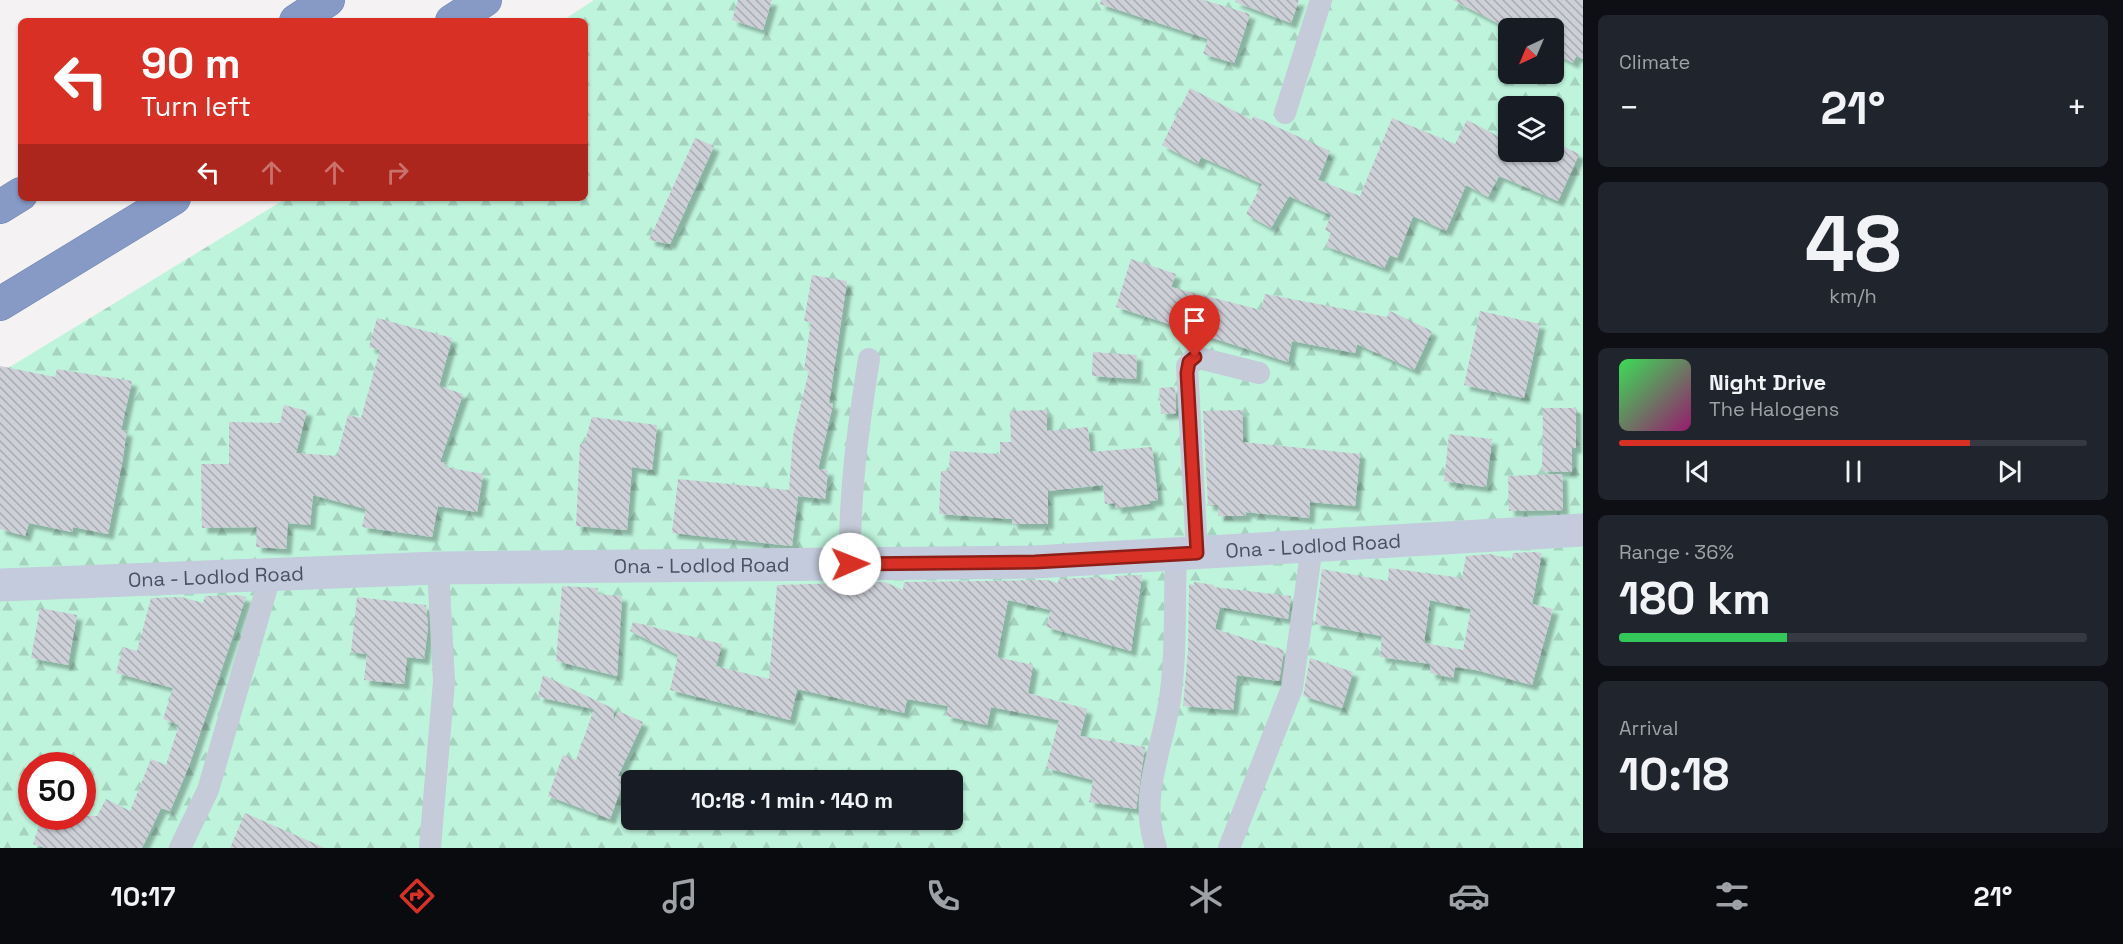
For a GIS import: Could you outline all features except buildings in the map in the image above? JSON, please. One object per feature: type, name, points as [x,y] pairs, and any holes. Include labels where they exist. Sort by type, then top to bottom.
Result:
[{"type":"highway","points":[[301,18],[328,0]]},
{"type":"highway","points":[[457,18],[485,0]]},
{"type":"highway","points":[[0,207],[18,196]]},
{"type":"highway","points":[[0,304],[169,201]]},
{"type":"main road","name":"Ona - Lodlod Road","points":[[0,585],[438,568],[1035,562],[1583,530]]},
{"type":"street","points":[[1286,113],[1321,0]]},
{"type":"street","points":[[1156,848],[1148,825],[1148,805],[1169,705],[1186,553],[1187,366],[1195,357],[1259,373]]},
{"type":"street","points":[[850,564],[849,523],[854,455],[868,359]]},
{"type":"street","points":[[1229,848],[1292,688],[1312,546]]},
{"type":"street","points":[[430,848],[444,681],[438,568]]},
{"type":"street","points":[[180,848],[208,790],[271,573]]},
{"type":"green space","points":[[594,0],[1583,0],[1583,848],[0,848],[0,373],[282,201],[588,201],[588,18],[567,18]]},
{"type":"route","points":[[850,564],[1035,562],[1197,553],[1187,373],[1187,366],[1195,357]]}]
